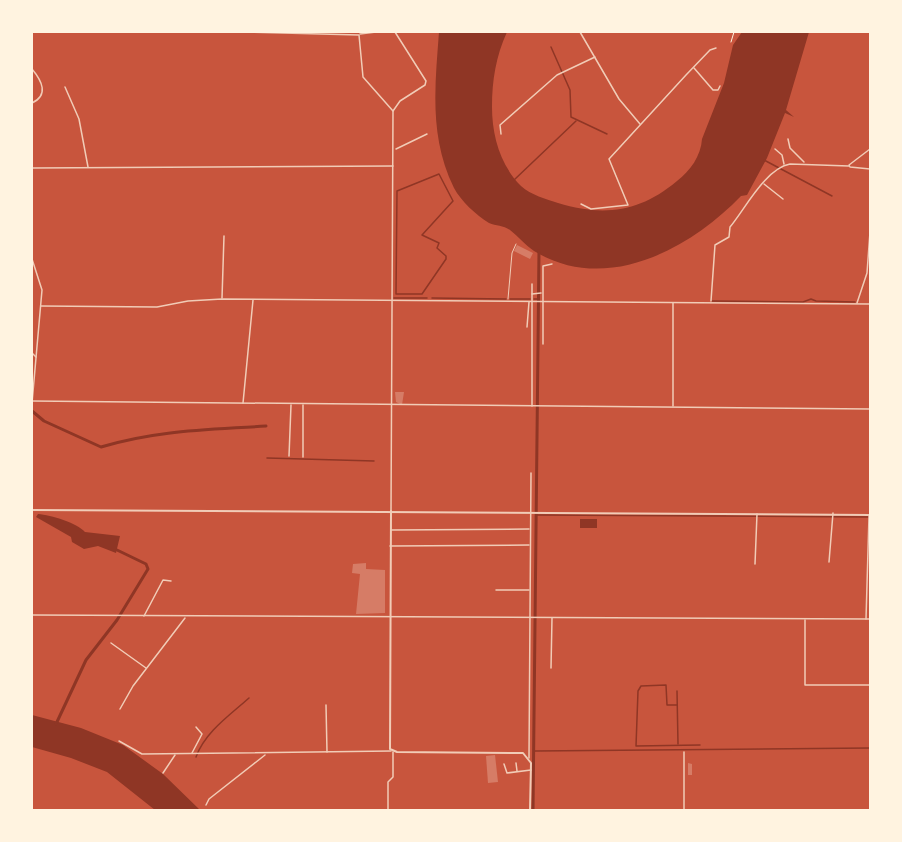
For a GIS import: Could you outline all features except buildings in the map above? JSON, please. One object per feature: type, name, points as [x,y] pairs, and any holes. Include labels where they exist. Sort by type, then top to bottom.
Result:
[{"type":"street","points":[[32,32],[235,32]]},
{"type":"street","points":[[249,32],[359,34],[376,32]]},
{"type":"street","points":[[388,810],[388,782],[393,778],[390,546],[393,111],[400,101],[426,82],[395,32]]},
{"type":"street","points":[[580,32],[619,99],[641,124]]},
{"type":"street","points":[[870,32],[870,43]]},
{"type":"street","points":[[359,34],[363,77],[393,111]]},
{"type":"street","points":[[581,204],[591,209],[628,205],[609,159],[693,67],[710,50],[716,48]]},
{"type":"street","points":[[501,134],[500,126],[557,75],[595,57]]},
{"type":"street","points":[[693,67],[713,90],[718,90],[720,86]]},
{"type":"street","points":[[32,69],[40,80],[43,91],[41,98],[32,103]]},
{"type":"street","points":[[66,87],[79,119],[88,167]]},
{"type":"street","points":[[394,150],[427,134]]},
{"type":"street","points":[[788,139],[790,148],[804,163]]},
{"type":"street","points":[[775,149],[782,155],[785,165]]},
{"type":"street","points":[[849,166],[870,149]]},
{"type":"street","points":[[711,302],[715,245],[729,237],[730,226],[763,183],[777,169],[785,165],[804,163],[870,169]]},
{"type":"street","points":[[32,168],[394,166]]},
{"type":"street","points":[[763,183],[783,199]]},
{"type":"street","points":[[857,303],[869,273],[870,232]]},
{"type":"street","points":[[222,299],[224,236]]},
{"type":"street","points":[[32,259],[42,287],[32,402],[869,409]]},
{"type":"street","points":[[543,344],[541,293],[543,267],[552,264]]},
{"type":"street","points":[[527,327],[533,293],[532,284]]},
{"type":"street","points":[[533,293],[541,293]]},
{"type":"street","points":[[41,306],[157,307],[188,301],[222,299],[870,304]]},
{"type":"street","points":[[243,404],[253,299]]},
{"type":"street","points":[[531,302],[532,407]]},
{"type":"street","points":[[673,302],[673,407]]},
{"type":"street","points":[[32,353],[36,357]]},
{"type":"street","points":[[290,456],[291,405]]},
{"type":"street","points":[[303,405],[303,457]]},
{"type":"street","points":[[530,810],[531,473]]},
{"type":"street","points":[[32,510],[870,515],[866,619]]},
{"type":"street","points":[[830,562],[833,513]]},
{"type":"street","points":[[755,564],[757,515]]},
{"type":"street","points":[[391,530],[530,529]]},
{"type":"street","points":[[390,546],[530,545]]},
{"type":"street","points":[[144,617],[163,580],[171,581]]},
{"type":"street","points":[[496,590],[530,590]]},
{"type":"street","points":[[32,615],[870,619]]},
{"type":"street","points":[[120,709],[146,668],[185,617]]},
{"type":"street","points":[[551,668],[552,618]]},
{"type":"street","points":[[805,620],[805,685],[870,685]]},
{"type":"street","points":[[111,643],[146,668]]},
{"type":"street","points":[[326,705],[327,753]]},
{"type":"street","points":[[192,754],[202,734],[196,728]]},
{"type":"street","points":[[119,741],[142,754],[518,752],[529,758]]},
{"type":"street","points":[[684,752],[684,810]]},
{"type":"street","points":[[164,773],[176,754]]},
{"type":"street","points":[[206,805],[209,799],[266,754]]},
{"type":"street","points":[[516,763],[517,772]]},
{"type":"street","points":[[504,764],[505,772],[531,770]]},
{"type":"lane","points":[[507,301],[512,253],[516,244]]},
{"type":"path","points":[[731,42],[734,32]]},
{"type":"shaded area","points":[[439,32],[507,32],[495,68],[492,107],[496,139],[508,169],[521,186],[529,192],[575,207],[606,210],[621,209],[649,199],[677,181],[690,168],[700,151],[702,139],[724,83],[733,45],[742,32],[809,32],[786,110],[794,117],[785,113],[767,158],[747,195],[741,196],[697,233],[672,248],[645,260],[618,267],[590,268],[561,263],[534,251],[510,230],[489,223],[479,216],[457,193],[446,169],[437,130],[435,92]]},
{"type":"shaded area","points":[[38,514],[63,520],[85,532],[120,536],[116,553],[98,546],[84,549],[72,542],[71,537],[36,517]]},
{"type":"shaded area","points":[[580,519],[597,519],[597,528],[580,528]]},
{"type":"shaded area","points":[[32,715],[81,728],[123,745],[163,774],[200,810],[155,810],[107,772],[71,758],[32,747]]},
{"type":"waterway","points":[[551,47],[570,90],[571,117],[607,134]]},
{"type":"waterway","points":[[514,180],[576,121]]},
{"type":"waterway","points":[[764,160],[832,196]]},
{"type":"waterway","points":[[439,174],[453,201],[422,235],[439,243],[437,248],[446,256],[446,259],[422,294],[396,294],[397,191],[439,174]]},
{"type":"waterway","points":[[533,810],[539,251]]},
{"type":"waterway","points":[[394,298],[427,298]]},
{"type":"waterway","points":[[432,298],[506,299]]},
{"type":"waterway","points":[[510,299],[530,299]]},
{"type":"waterway","points":[[712,301],[803,302],[811,299],[855,302]]},
{"type":"waterway","points":[[32,411],[44,421],[101,447],[163,434],[266,426]]},
{"type":"waterway","points":[[267,458],[374,461]]},
{"type":"waterway","points":[[537,515],[870,517]]},
{"type":"waterway","points":[[56,724],[86,660],[117,620],[148,569],[146,564],[117,550]]},
{"type":"waterway","points":[[677,705],[667,705],[666,685],[641,686],[638,691],[636,746],[700,745]]},
{"type":"waterway","points":[[677,691],[678,744]]},
{"type":"waterway","points":[[196,757],[212,732],[249,698]]},
{"type":"waterway","points":[[535,751],[870,748]]}]
